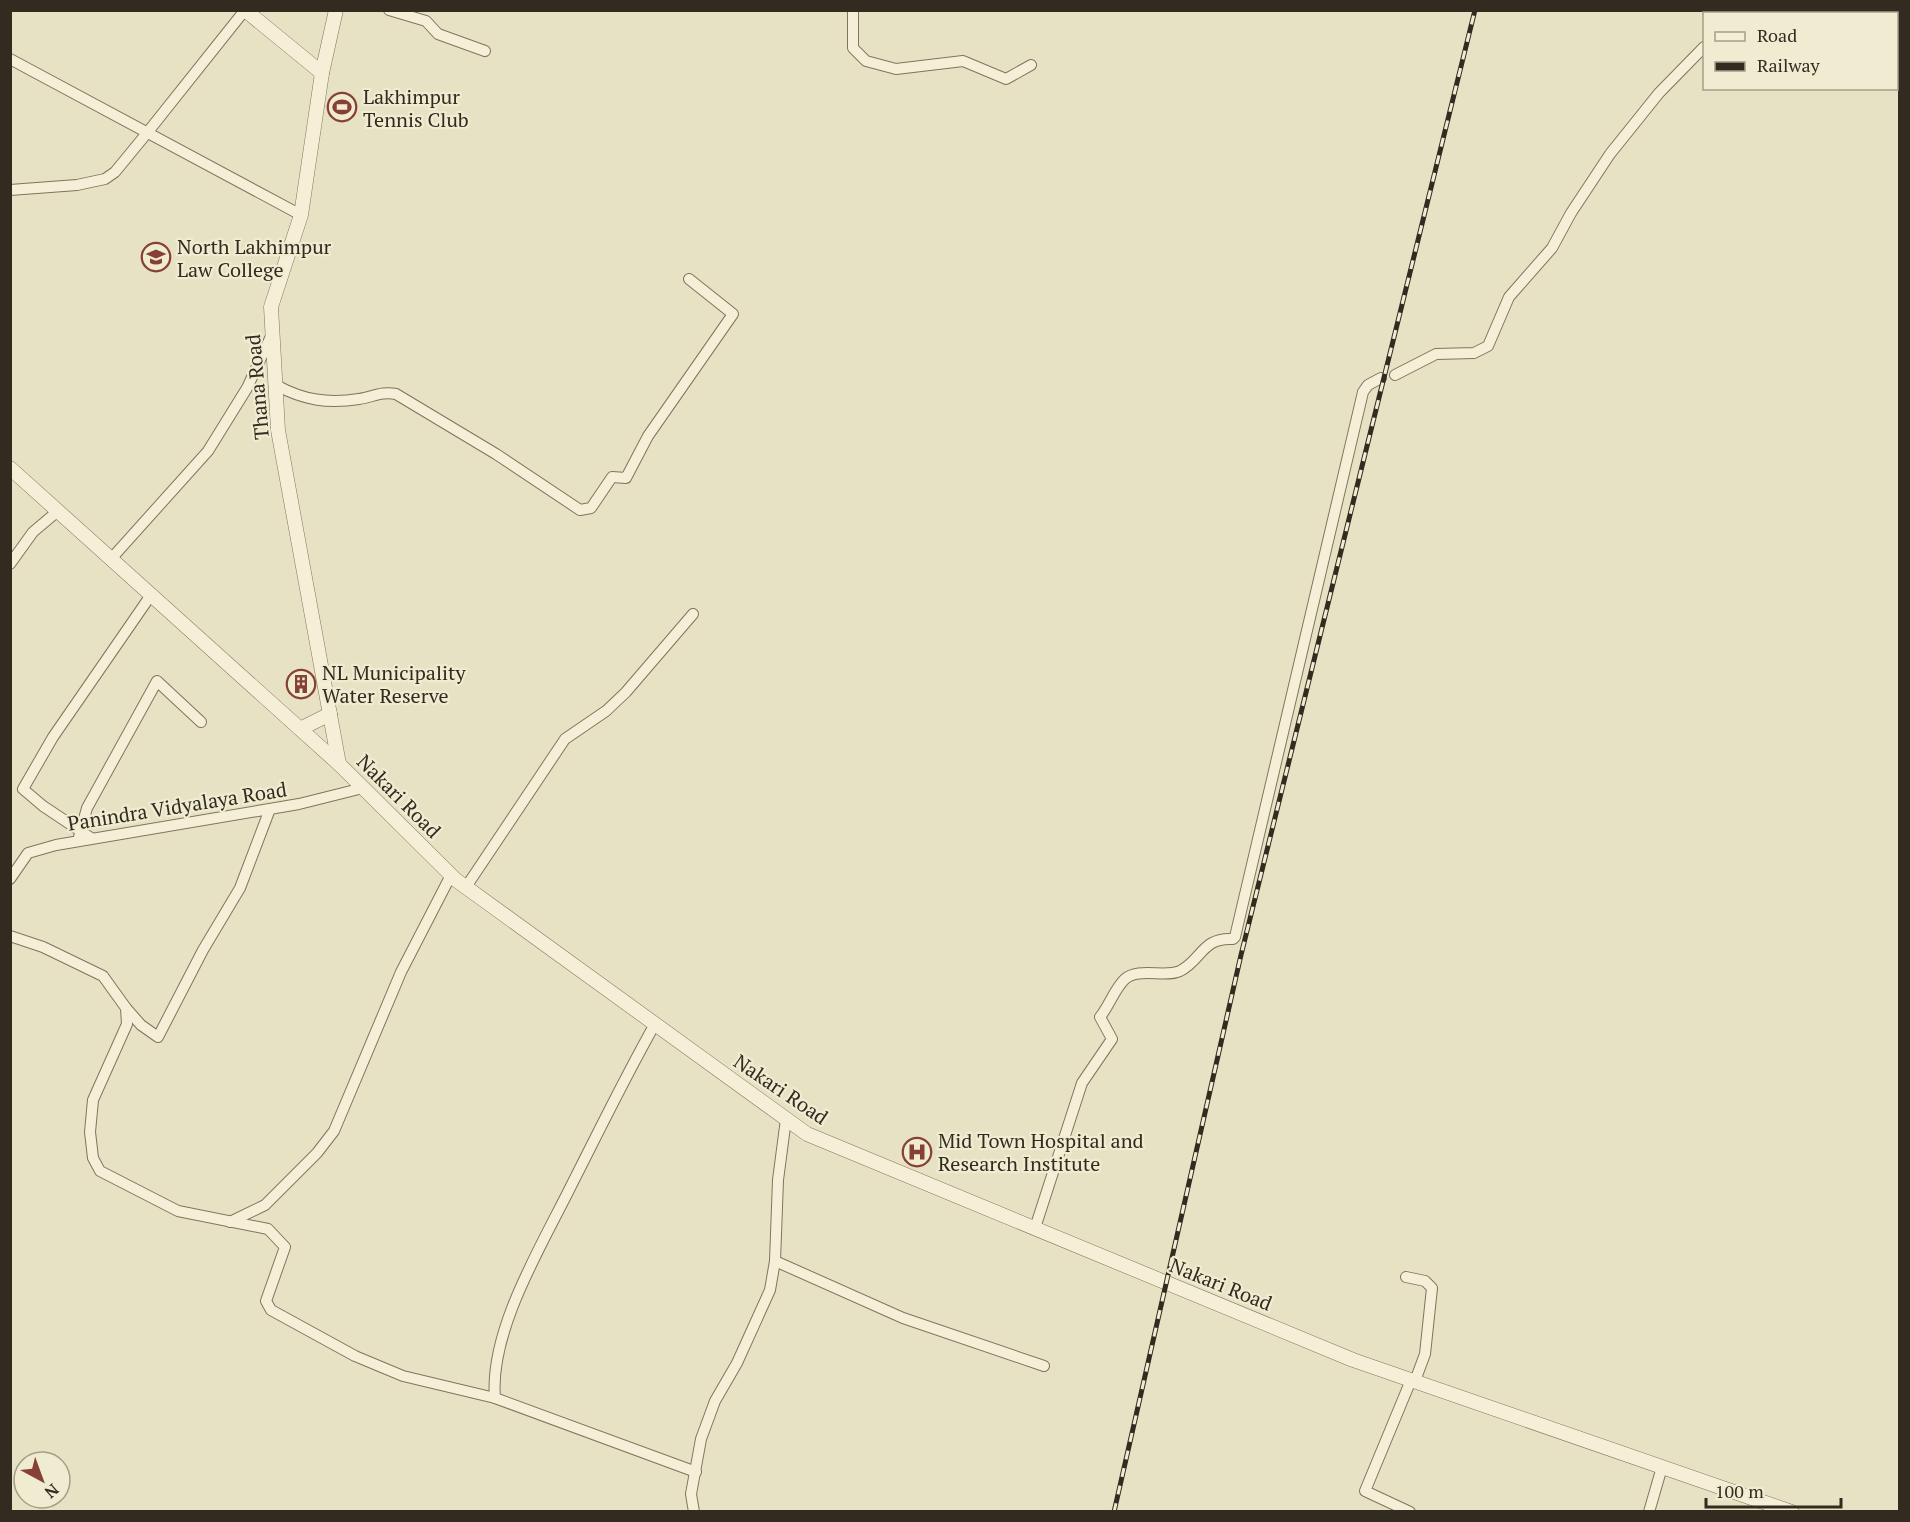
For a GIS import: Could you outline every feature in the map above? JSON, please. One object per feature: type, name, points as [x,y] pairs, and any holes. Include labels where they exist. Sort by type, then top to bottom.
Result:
[{"type":"street","points":[[10,190],[77,185],[105,179],[115,171],[147,133],[245,10],[322,73]]},
{"type":"street","name":"Thana Road","points":[[336,10],[322,73],[301,215],[271,307],[278,430],[339,764]]},
{"type":"street","points":[[388,10],[426,21],[438,34],[485,51]]},
{"type":"street","points":[[853,10],[854,48],[860,56],[876,65],[896,69],[963,61],[1006,79],[1031,65]]},
{"type":"street","points":[[1395,375],[1436,354],[1474,353],[1488,346],[1509,297],[1552,248],[1571,213],[1610,154],[1659,93],[1703,49]]},
{"type":"street","points":[[10,59],[301,215]]},
{"type":"street","points":[[276,385],[295,395],[317,401],[360,399],[384,391],[396,394],[496,454],[580,510],[591,508],[612,477],[626,478],[648,436],[733,314],[689,279]]},
{"type":"street","points":[[111,559],[208,451],[247,388],[272,333]]},
{"type":"street","points":[[1035,1228],[1082,1083],[1112,1039],[1113,1036],[1102,1024],[1100,1017],[1120,986],[1130,976],[1179,972],[1203,947],[1217,940],[1235,937],[1363,392],[1368,385],[1381,378]]},
{"type":"street","name":"Nakari Road","points":[[10,468],[339,764],[451,875],[807,1134],[1353,1360],[1792,1512]]},
{"type":"street","points":[[10,564],[33,532],[58,510]]},
{"type":"street","points":[[151,595],[53,736],[23,789],[79,836],[105,773],[157,681],[201,722]]},
{"type":"street","points":[[466,887],[565,739],[606,711],[626,692],[693,614]]},
{"type":"street","points":[[300,729],[330,714]]},
{"type":"street","name":"Panindra Vidyalaya Road","points":[[10,879],[28,853],[79,836],[91,838],[270,808],[363,788]]},
{"type":"street","points":[[10,936],[43,947],[103,976],[141,1025],[158,1037],[203,950],[240,888],[270,808]]},
{"type":"street","points":[[229,1222],[266,1205],[317,1153],[334,1131],[384,1007],[451,875]]},
{"type":"street","points":[[126,1008],[127,1024],[93,1100],[90,1132],[93,1158],[100,1171],[178,1211],[268,1228],[285,1247],[266,1301],[271,1310],[355,1356],[404,1376],[495,1398],[696,1472]]},
{"type":"street","points":[[495,1398],[493,1380],[517,1295],[626,1075],[656,1024]]},
{"type":"street","points":[[694,1512],[691,1494],[701,1439],[715,1401],[737,1363],[770,1290],[774,1261],[778,1180],[786,1119]]},
{"type":"street","points":[[774,1261],[903,1318],[1044,1366]]},
{"type":"street","points":[[1406,1277],[1425,1281],[1432,1288],[1425,1354],[1365,1491],[1410,1512]]},
{"type":"street","points":[[1649,1512],[1662,1467]]},
{"type":"railway","points":[[1114,1512],[1241,955],[1475,10]]},
{"type":"place","name":"Lakhimpur Tennis Club","points":[[342,107]]},
{"type":"place","name":"North Lakhimpur Law College","points":[[156,257]]},
{"type":"place","name":"NL Municipality Water Reserve","points":[[301,684]]},
{"type":"place","name":"Mid Town Hospital and Research Institute","points":[[917,1152]]}]
